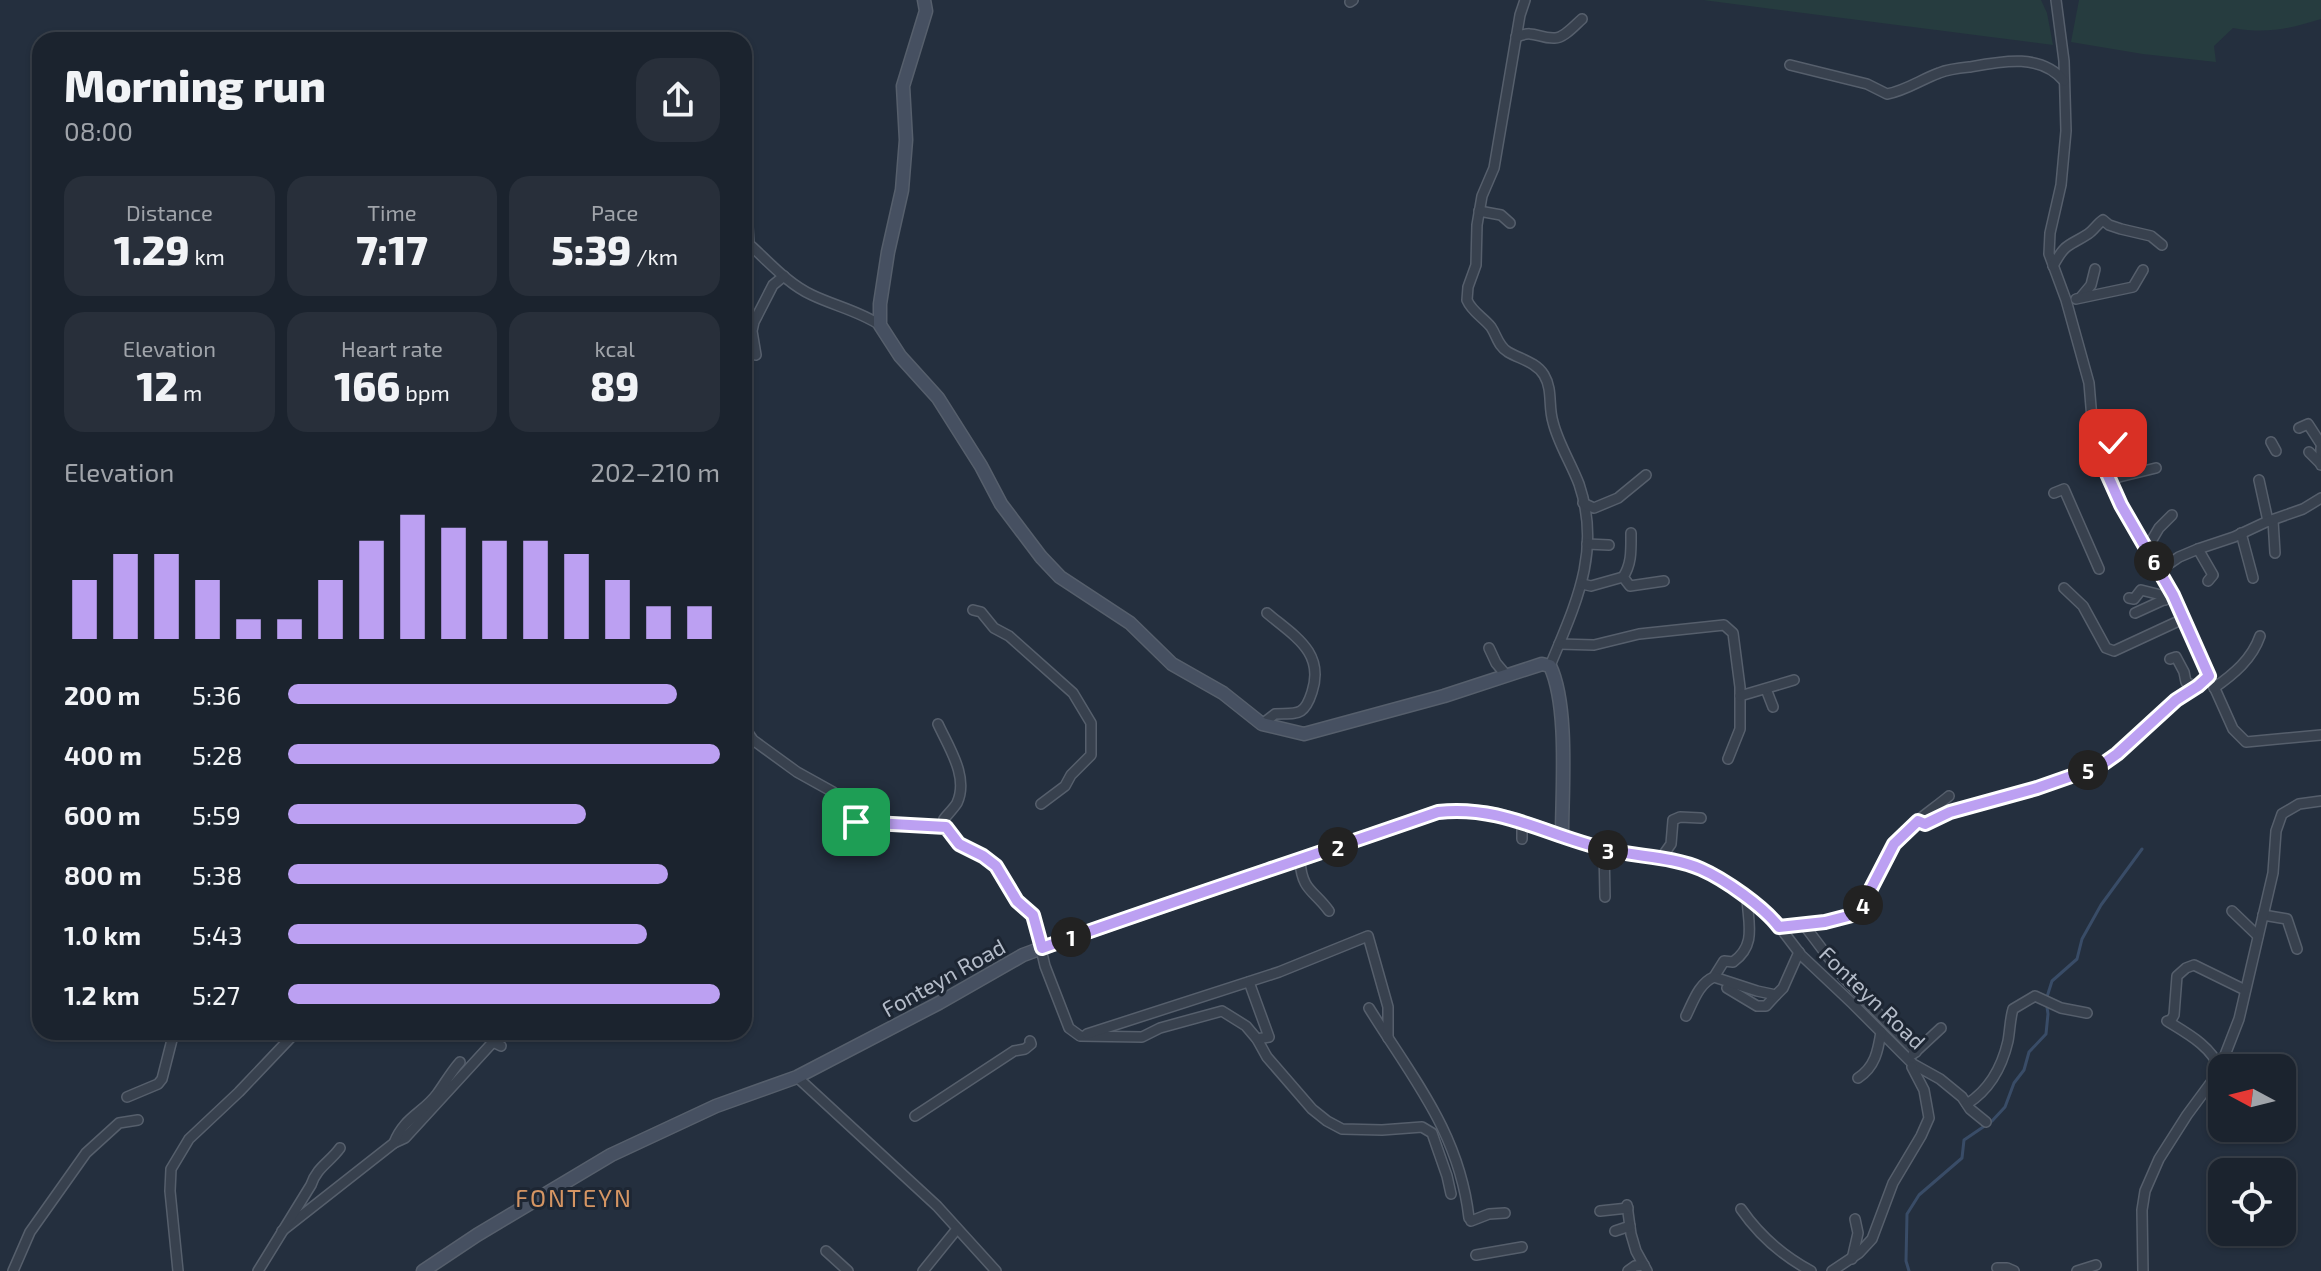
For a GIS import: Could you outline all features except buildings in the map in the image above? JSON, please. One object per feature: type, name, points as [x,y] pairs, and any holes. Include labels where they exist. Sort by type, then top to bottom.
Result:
[{"type":"street","points":[[880,325],[888,252],[902,190],[906,140],[903,86],[926,11],[924,0]]},
{"type":"street","points":[[1525,0],[1494,168],[1479,211],[1476,265],[1467,300],[1507,351],[1543,373],[1550,388],[1552,421],[1583,503],[1587,544],[1582,584],[1550,666],[1557,680],[1562,721],[1562,836]]},
{"type":"street","points":[[2056,0],[2066,131],[2061,185],[2049,254],[2071,301],[2089,383],[2094,443],[2121,505],[2160,570],[2169,598],[2183,619],[2233,729],[2246,742],[2321,735]]},
{"type":"street","points":[[1516,37],[1527,33],[1555,38],[1582,19]]},
{"type":"street","points":[[1790,65],[1867,84],[1887,94],[1942,71],[1999,61],[2042,64],[2056,71],[2064,81]]},
{"type":"street","points":[[1479,211],[1501,215],[1510,223]]},
{"type":"street","points":[[2053,266],[2066,245],[2091,233],[2103,220],[2109,225],[2151,236],[2162,245]]},
{"type":"street","points":[[752,247],[795,286],[880,325],[900,356],[938,398],[1001,504],[1060,577],[1130,623],[1172,664],[1223,693],[1262,724],[1304,734],[1419,703],[1542,664],[1550,666]]},
{"type":"street","points":[[2071,301],[2084,295],[2091,285],[2095,269]]},
{"type":"street","points":[[2071,301],[2133,287],[2143,270]]},
{"type":"street","points":[[756,355],[752,331],[754,322],[773,285],[784,276]]},
{"type":"street","points":[[2299,428],[2308,424],[2321,446],[2321,464]]},
{"type":"street","points":[[2104,467],[2113,443]]},
{"type":"street","points":[[2309,452],[2321,464]]},
{"type":"street","points":[[2111,482],[2156,468]]},
{"type":"street","points":[[1583,503],[1594,508],[1618,498],[1646,475]]},
{"type":"street","points":[[2259,480],[2275,553]]},
{"type":"street","points":[[2054,493],[2064,489],[2099,569]]},
{"type":"street","points":[[2160,570],[2179,557],[2303,509],[2321,498]]},
{"type":"street","points":[[2146,550],[2159,528],[2172,515]]},
{"type":"street","points":[[1582,584],[1591,586],[1623,577],[1632,553],[1631,533]]},
{"type":"street","points":[[2241,533],[2253,578]]},
{"type":"street","points":[[1587,544],[1609,545]]},
{"type":"street","points":[[2198,549],[2213,575],[2208,581]]},
{"type":"street","points":[[1623,577],[1630,586],[1664,581]]},
{"type":"street","points":[[2064,588],[2083,606],[2106,648],[2114,651],[2183,619]]},
{"type":"street","points":[[2129,598],[2134,599],[2141,590],[2169,598]]},
{"type":"street","points":[[2135,613],[2169,598]]},
{"type":"street","points":[[973,610],[981,612],[994,628],[1009,636],[1073,693],[1091,723],[1091,755],[1071,775],[1065,786],[1041,804]]},
{"type":"street","points":[[1262,724],[1275,714],[1295,715],[1301,712],[1308,704],[1316,679],[1316,665],[1304,645],[1267,613]]},
{"type":"street","points":[[1559,644],[1594,645],[1639,634],[1724,625],[1733,633],[1740,696],[1740,729],[1728,759]]},
{"type":"street","points":[[2214,688],[2240,667],[2255,650],[2260,636]]},
{"type":"street","points":[[1489,648],[1507,676]]},
{"type":"street","points":[[2170,659],[2176,657],[2179,661],[2186,682],[2200,684]]},
{"type":"street","points":[[1918,821],[1925,824],[1950,812],[2037,788],[2100,766],[2176,700],[2209,676]]},
{"type":"street","points":[[1740,696],[1794,680]]},
{"type":"street","points":[[1766,689],[1773,707]]},
{"type":"street","points":[[938,724],[958,767],[961,782],[957,802],[944,819],[946,827],[959,844],[996,866],[1017,901],[1033,915],[1045,966],[1069,1028],[1080,1036],[1142,1037],[1160,1028],[1222,1011],[1246,1026],[1267,1057],[1312,1109],[1327,1121],[1342,1129],[1422,1127],[1432,1133],[1451,1194]]},
{"type":"street","points":[[752,739],[797,772],[833,792],[856,822]]},
{"type":"street","points":[[1779,927],[1825,922],[1852,915],[1862,906],[1894,844],[1949,796]]},
{"type":"street","points":[[2226,1054],[2239,1019],[2273,873],[2276,831],[2282,814],[2299,804],[2321,801]]},
{"type":"street","name":"Fonteyn Road","points":[[423,1271],[611,1155],[716,1106],[797,1077],[1023,955],[1438,812],[1491,812],[1604,849],[1661,858],[1703,870],[1772,917],[1799,952],[1910,1062],[1940,1079],[1986,1122]]},
{"type":"street","points":[[1661,858],[1671,844],[1673,820],[1680,817],[1701,818]]},
{"type":"street","points":[[836,820],[946,827]]},
{"type":"street","points":[[1522,822],[1522,839]]},
{"type":"street","points":[[1604,849],[1605,897]]},
{"type":"street","points":[[1300,861],[1307,887],[1329,911]]},
{"type":"street","points":[[1686,1016],[1698,991],[1714,977],[1724,961],[1733,962],[1746,949],[1751,933],[1747,898]]},
{"type":"street","points":[[2232,911],[2258,936]]},
{"type":"street","points":[[2263,915],[2287,919],[2297,949]]},
{"type":"street","points":[[1804,925],[1844,978],[1916,1052]]},
{"type":"street","points":[[1080,1036],[1249,982],[1368,936],[1388,1007],[1388,1038]]},
{"type":"street","points":[[1727,988],[1757,1006],[1766,1006],[1783,988],[1799,952]]},
{"type":"street","points":[[2212,1054],[2167,1021],[2174,1015],[2177,976],[2194,965],[2245,990]]},
{"type":"street","points":[[1714,977],[1776,995]]},
{"type":"street","points":[[1249,982],[1269,1037],[1257,1039]]},
{"type":"street","points":[[1967,1104],[1988,1087],[2000,1065],[2008,1042],[2013,1009],[2035,996],[2061,1008],[2087,1013]]},
{"type":"street","points":[[1369,1008],[1417,1079],[1447,1136],[1463,1178],[1470,1220],[1505,1213]]},
{"type":"street","points":[[1832,1271],[1852,1259],[1872,1239],[1893,1183],[1921,1136],[1929,1118],[1924,1090],[1910,1062],[1941,1028]]},
{"type":"street","points":[[1858,1078],[1867,1073],[1874,1062],[1881,1032]]},
{"type":"street","points":[[127,1097],[158,1084],[162,1079],[172,1040]]},
{"type":"street","points":[[178,1271],[170,1191],[171,1169],[189,1139],[288,1040]]},
{"type":"street","points":[[915,1116],[1014,1051],[1025,1049],[1031,1044],[1030,1041]]},
{"type":"street","points":[[282,1231],[394,1143],[405,1138],[493,1042],[501,1046]]},
{"type":"street","points":[[394,1143],[401,1128],[435,1097],[444,1079],[460,1062]]},
{"type":"street","points":[[797,1077],[937,1206],[996,1271]]},
{"type":"street","points":[[2143,1271],[2142,1210],[2145,1191],[2159,1159],[2208,1086]]},
{"type":"street","points":[[13,1271],[30,1232],[86,1153],[119,1123],[138,1120]]},
{"type":"street","points":[[258,1271],[311,1185],[315,1173],[340,1148]]},
{"type":"street","points":[[1600,1211],[1627,1206],[1636,1251],[1646,1268]]},
{"type":"street","points":[[1741,1209],[1766,1240],[1811,1271]]},
{"type":"street","points":[[1852,1259],[1858,1233],[1855,1219]]},
{"type":"street","points":[[1615,1231],[1630,1226]]},
{"type":"street","points":[[923,1271],[957,1229]]},
{"type":"street","points":[[1476,1255],[1522,1247]]},
{"type":"street","points":[[826,1251],[848,1271]]},
{"type":"street","points":[[2081,1270],[2096,1265]]},
{"type":"street","points":[[1628,1271],[1635,1266],[1646,1268]]},
{"type":"street","points":[[1997,1268],[2014,1271]]},
{"type":"green space","points":[[1703,0],[2041,0],[2047,13],[2053,45]]},
{"type":"green space","points":[[2079,0],[2321,0],[2321,19],[2278,30],[2233,28],[2214,46],[2216,62],[2071,42]]},
{"type":"waterway","points":[[1909,1271],[1906,1261],[1907,1214],[1919,1195],[1962,1158],[1964,1140],[1992,1121],[2005,1107],[2014,1083],[2024,1070],[2029,1052],[2046,1034],[2046,1000],[2052,981],[2077,959],[2082,939],[2101,905],[2142,849]]},
{"type":"district","name":"FONTEYN","points":[[574,1197]]},
{"type":"route","points":[[856,822],[946,827],[959,844],[996,866],[1017,901],[1033,915],[1042,948],[1438,812],[1462,810],[1491,812],[1604,849],[1684,863],[1703,870],[1756,903],[1779,927],[1825,922],[1852,915],[1862,906],[1894,844],[1918,821],[1925,824],[1950,812],[2037,788],[2100,766],[2176,700],[2209,676],[2173,595],[2121,505],[2104,467],[2113,443]]}]
